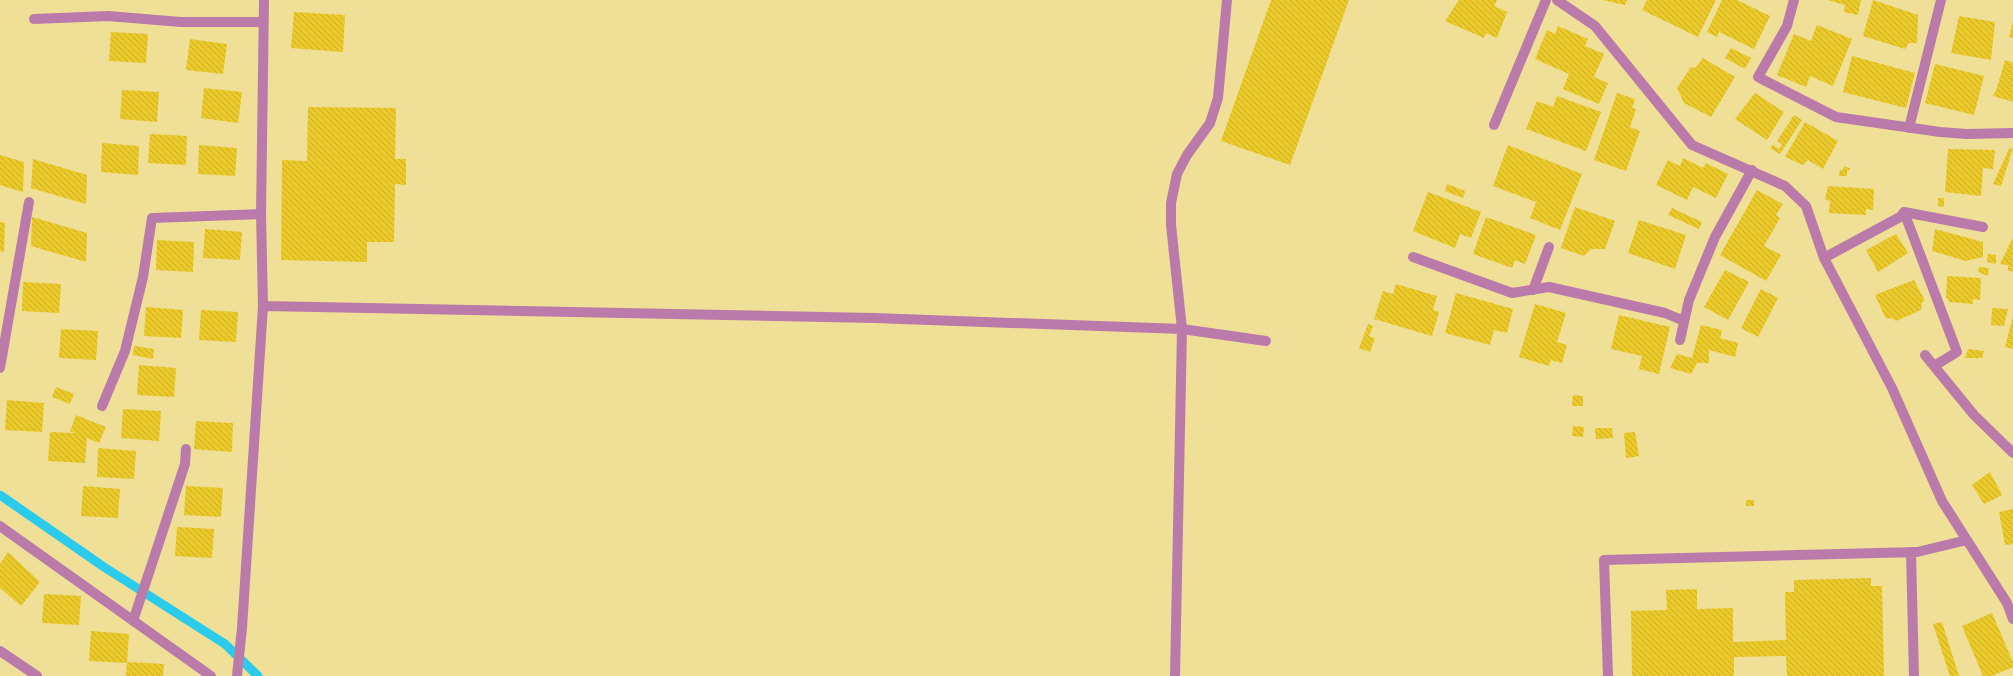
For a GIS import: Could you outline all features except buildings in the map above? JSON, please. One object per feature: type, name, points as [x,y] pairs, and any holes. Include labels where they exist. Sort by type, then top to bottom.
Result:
[{"type":"street","points":[[237,676],[242,628],[263,306],[261,214],[264,0]]},
{"type":"street","points":[[1175,676],[1182,329],[1171,225],[1171,203],[1177,174],[1187,155],[1210,123],[1218,98],[1228,0]]},
{"type":"street","points":[[1494,125],[1546,0]]},
{"type":"street","points":[[1557,0],[1595,26],[1692,145],[1752,170],[1785,186],[1806,206],[1824,258],[1892,388],[1942,501],[2010,602],[2013,619]]},
{"type":"street","points":[[1794,0],[1787,26],[1758,77],[1836,118],[1967,134],[2013,133]]},
{"type":"street","points":[[1909,128],[1941,0]]},
{"type":"street","points":[[34,19],[108,16],[181,22],[263,22]]},
{"type":"street","points":[[1680,340],[1689,300],[1715,237],[1752,170]]},
{"type":"street","points":[[0,368],[29,202]]},
{"type":"street","points":[[1824,258],[1900,217],[1904,212]]},
{"type":"street","points":[[1904,212],[1983,228]]},
{"type":"street","points":[[1904,212],[1957,352],[1934,366]]},
{"type":"street","points":[[102,406],[125,351],[143,277],[152,218],[261,214]]},
{"type":"street","points":[[1533,290],[1549,247]]},
{"type":"street","points":[[1414,256],[1512,293],[1549,287],[1666,313],[1684,321]]},
{"type":"street","points":[[263,306],[874,318],[1182,329],[1266,341]]},
{"type":"street","points":[[1925,355],[1974,415],[2013,453]]},
{"type":"street","points":[[134,621],[184,464],[186,449]]},
{"type":"street","points":[[0,526],[211,676]]},
{"type":"street","points":[[1608,676],[1604,560],[1911,552],[1967,540]]},
{"type":"street","points":[[1911,552],[1914,676]]},
{"type":"street","points":[[0,652],[38,676]]},
{"type":"waterway","points":[[0,495],[104,567],[225,644],[258,676]]}]
